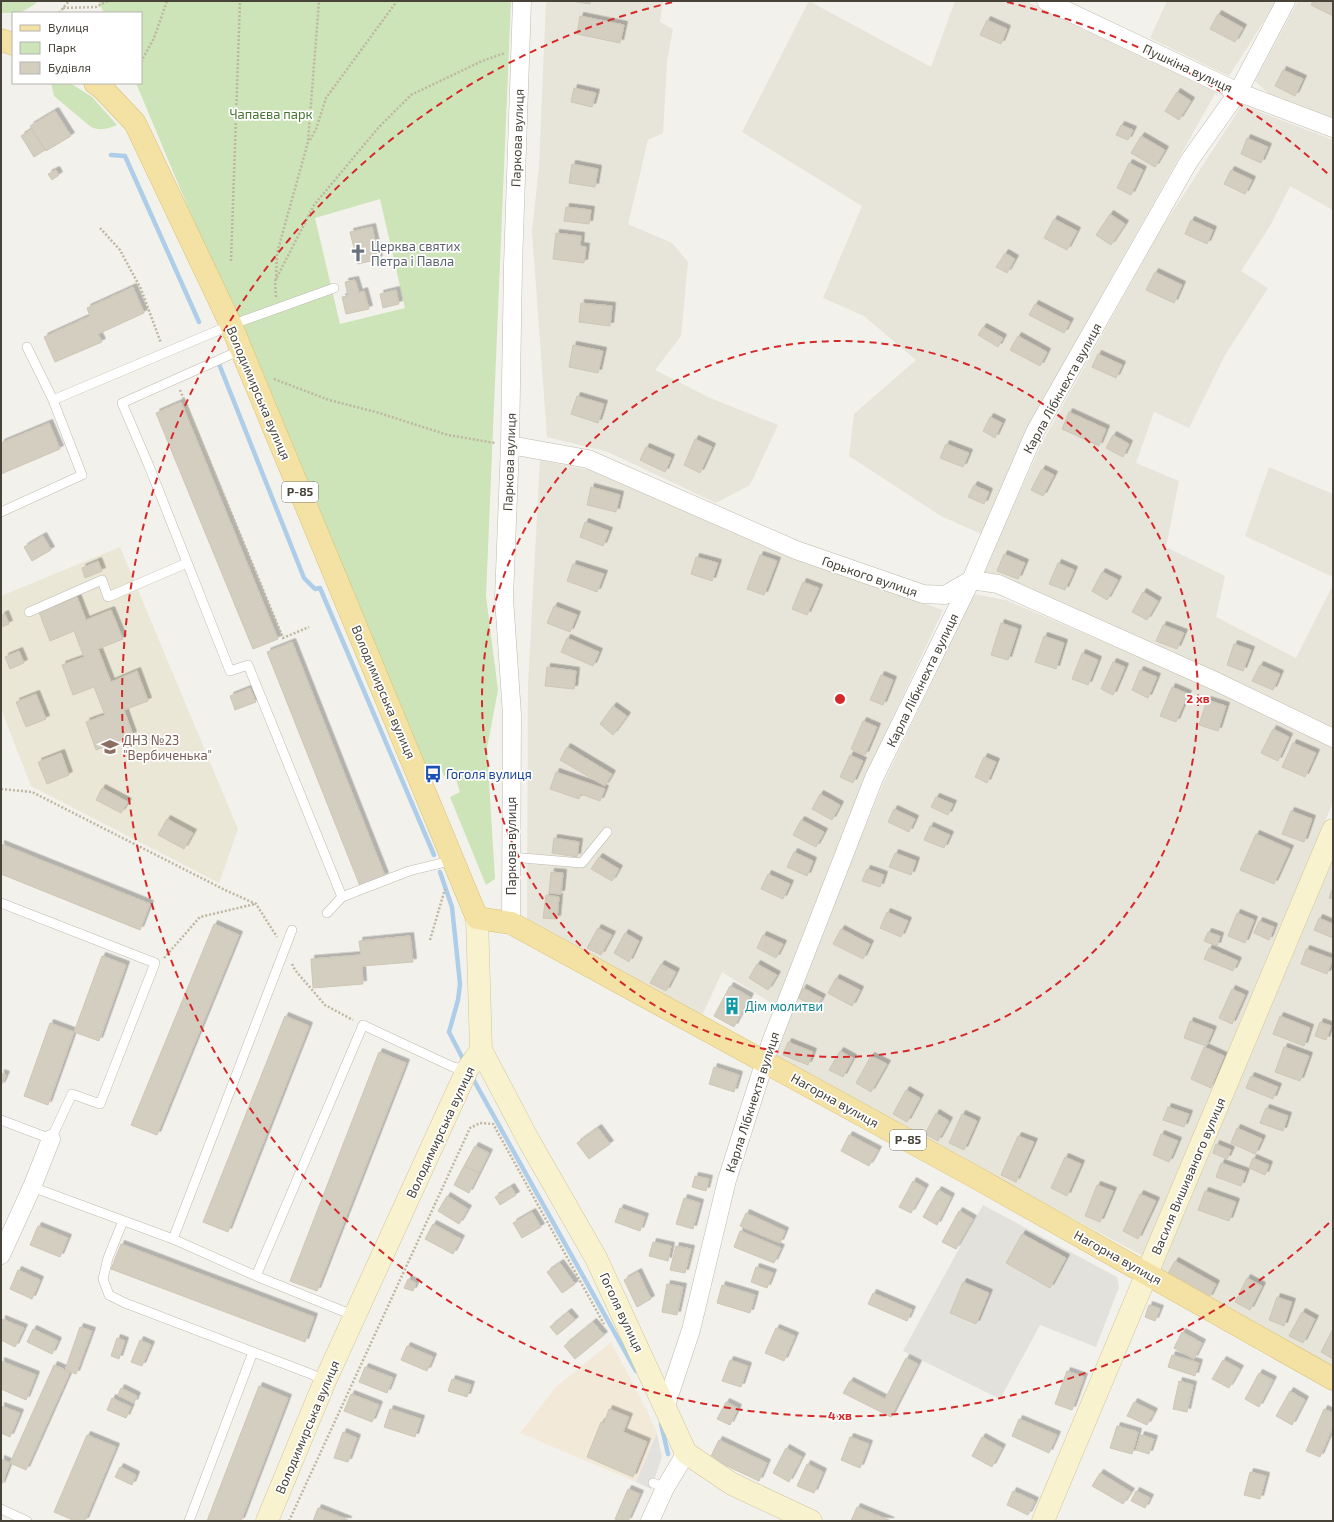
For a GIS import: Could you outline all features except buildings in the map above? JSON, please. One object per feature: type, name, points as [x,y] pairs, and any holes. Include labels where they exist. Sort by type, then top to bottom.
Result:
[{"type":"main road","points":[[1,40],[12,44]]},
{"type":"main road","name":"Володимирська вулиця","points":[[96,84],[136,123],[230,325],[454,860],[476,918]]},
{"type":"main road","name":"Нагорна вулиця","points":[[476,918],[511,924],[765,1061],[1147,1273],[1333,1379]]},
{"type":"street","name":"Паркова вулиця","points":[[511,924],[512,715],[504,598],[510,446],[522,1]]},
{"type":"street","name":"Карла Лібкнехта вулиця","points":[[666,1405],[691,1330],[727,1180],[771,1042],[874,778],[971,580],[1035,432],[1189,161],[1238,92],[1286,1]]},
{"type":"street","name":"Пушкіна вулиця","points":[[1056,3],[1238,92],[1333,128]]},
{"type":"street","name":"Горького вулиця","points":[[510,446],[588,458],[796,550],[923,594],[945,595],[971,580]]},
{"type":"street","points":[[971,580],[998,584],[1215,681],[1333,738]]},
{"type":"street","name":"Василя Вишиваного вулиця","points":[[1042,1521],[1333,830]]},
{"type":"street","name":"Володимирська вулиця","points":[[267,1521],[355,1316],[467,1070],[481,1050],[476,918]]},
{"type":"street","name":"Гоголя вулиця","points":[[481,1050],[529,1141],[596,1258],[666,1405],[686,1453]]},
{"type":"street","points":[[1,1255],[6,1233],[32,1187],[50,1139]]},
{"type":"street","points":[[650,1521],[659,1486],[686,1453],[732,1484],[811,1521]]},
{"type":"lane","points":[[53,400],[165,354],[230,325],[334,288]]},
{"type":"lane","points":[[1,512],[82,475],[53,400],[27,347]]},
{"type":"lane","points":[[241,350],[203,365],[176,380],[122,402],[188,563],[230,671],[248,665],[342,897]]},
{"type":"lane","points":[[28,612],[102,580],[108,597],[188,563]]},
{"type":"lane","points":[[511,857],[582,863],[607,832]]},
{"type":"lane","points":[[327,913],[342,897],[409,871],[454,860]]},
{"type":"lane","points":[[1,903],[155,963],[100,1104],[72,1094],[50,1139],[1,1120]]},
{"type":"lane","points":[[173,1240],[292,930]]},
{"type":"lane","points":[[256,1276],[363,1025],[453,1067],[467,1070]]},
{"type":"lane","points":[[32,1187],[173,1240],[256,1276],[355,1316]]},
{"type":"lane","points":[[123,1221],[108,1258],[103,1278],[109,1295],[124,1303],[326,1381]]},
{"type":"lane","points":[[189,1521],[253,1352]]},
{"type":"lane","points":[[1,1509],[27,1521]]},
{"type":"path","points":[[60,12],[69,1]]},
{"type":"path","points":[[64,8],[96,7],[108,1]]},
{"type":"path","points":[[142,60],[154,38],[167,1]]},
{"type":"path","points":[[231,262],[240,1]]},
{"type":"path","points":[[277,308],[275,281],[277,253],[308,142],[319,1]]},
{"type":"path","points":[[308,142],[316,129],[326,98],[397,1]]},
{"type":"path","points":[[275,281],[314,205],[379,127],[411,95],[482,61],[520,47]]},
{"type":"path","points":[[100,228],[120,250],[141,289],[165,354]]},
{"type":"path","points":[[250,372],[283,382],[329,400],[376,412],[448,435],[510,446]]},
{"type":"path","points":[[176,380],[283,638],[310,628]]},
{"type":"path","points":[[1,789],[32,792],[218,887],[256,904],[285,950],[295,970],[325,1004],[363,1025]]},
{"type":"path","points":[[430,940],[446,887]]},
{"type":"path","points":[[151,973],[200,917],[256,904]]},
{"type":"path","points":[[289,1521],[470,1128],[480,1123],[493,1124],[605,1324]]},
{"type":"shaded area","points":[[546,1],[663,1],[660,22],[673,29],[667,61],[663,133],[648,140],[628,224],[672,243],[688,262],[681,336],[655,370],[708,397],[778,425],[750,485],[716,503],[608,452],[547,437],[532,231],[539,167]]},
{"type":"shaded area","points":[[809,1],[931,67],[955,1],[1026,1],[1216,92],[1028,426],[981,534],[941,516],[849,456],[854,414],[916,360],[864,316],[823,298],[862,206],[742,132]]},
{"type":"shaded area","points":[[1167,1],[1277,1],[1229,76],[1150,38]]},
{"type":"shaded area","points":[[1298,1],[1333,1],[1333,118],[1269,94],[1255,81]]},
{"type":"shaded area","points":[[1242,105],[1333,140],[1333,210],[1290,186],[1270,226],[1241,271],[1268,288],[1225,355],[1189,428],[1154,412],[1136,463],[1179,481],[1166,547],[1225,576],[1216,617],[1296,658],[1333,585],[1333,732],[1219,675],[1063,603],[983,573],[1043,441],[1160,231]]},
{"type":"shaded area","points":[[540,460],[589,470],[795,559],[943,610],[865,777],[776,1006],[722,972],[701,1018],[527,923],[528,684]]},
{"type":"shaded area","points":[[1269,467],[1333,494],[1333,577],[1245,536]]},
{"type":"shaded area","name":"ДНЗ №23 \"Вербиченька\"","points":[[120,547],[238,829],[219,883],[31,786],[1,709],[1,596]]},
{"type":"shaded area","points":[[974,594],[1006,600],[1211,688],[1333,745],[1333,802],[1145,1257],[775,1060],[792,1005],[883,784]]},
{"type":"shaded area","points":[[1333,859],[1333,1371],[1156,1277]]},
{"type":"shaded area","points":[[983,1205],[1117,1277],[1119,1287],[1096,1347],[1040,1325],[1000,1399],[903,1351]]},
{"type":"shaded area","points":[[611,1342],[657,1433],[636,1482],[520,1433],[556,1387]]},
{"type":"shaded area","points":[[657,1433],[662,1457],[651,1489],[636,1482]]},
{"type":"green space","points":[[1,1],[39,1],[22,12],[1,13]]},
{"type":"green space","name":"Чапаєва парк","points":[[98,1],[511,1],[486,596],[498,690],[487,748],[495,879],[486,885],[450,797],[460,792],[454,773],[444,776],[440,766],[424,772],[136,84],[142,84],[142,12],[104,12]],"holes":[[[380,199],[405,308],[340,324],[315,218]]]},
{"type":"green space","points":[[51,84],[72,84],[92,97],[117,125],[104,129],[91,127],[54,96]]},
{"type":"waterway","points":[[111,155],[125,156],[199,322]]},
{"type":"waterway","points":[[219,364],[304,578],[315,589],[320,588],[434,855]]},
{"type":"waterway","points":[[440,872],[452,907],[460,984],[458,1000],[449,1032],[465,1063]]},
{"type":"waterway","points":[[472,1077],[636,1371]]},
{"type":"waterway","points":[[661,1424],[668,1454]]},
{"type":"place","name":"Церква святих Петра і Павла","points":[[358,253]]},
{"type":"place","name":"ДНЗ №23 \"Вербиченька\"","points":[[110,747]]},
{"type":"place","name":"Гоголя вулиця","points":[[433,774]]},
{"type":"place","name":"Дім молитви","points":[[732,1006]]}]
